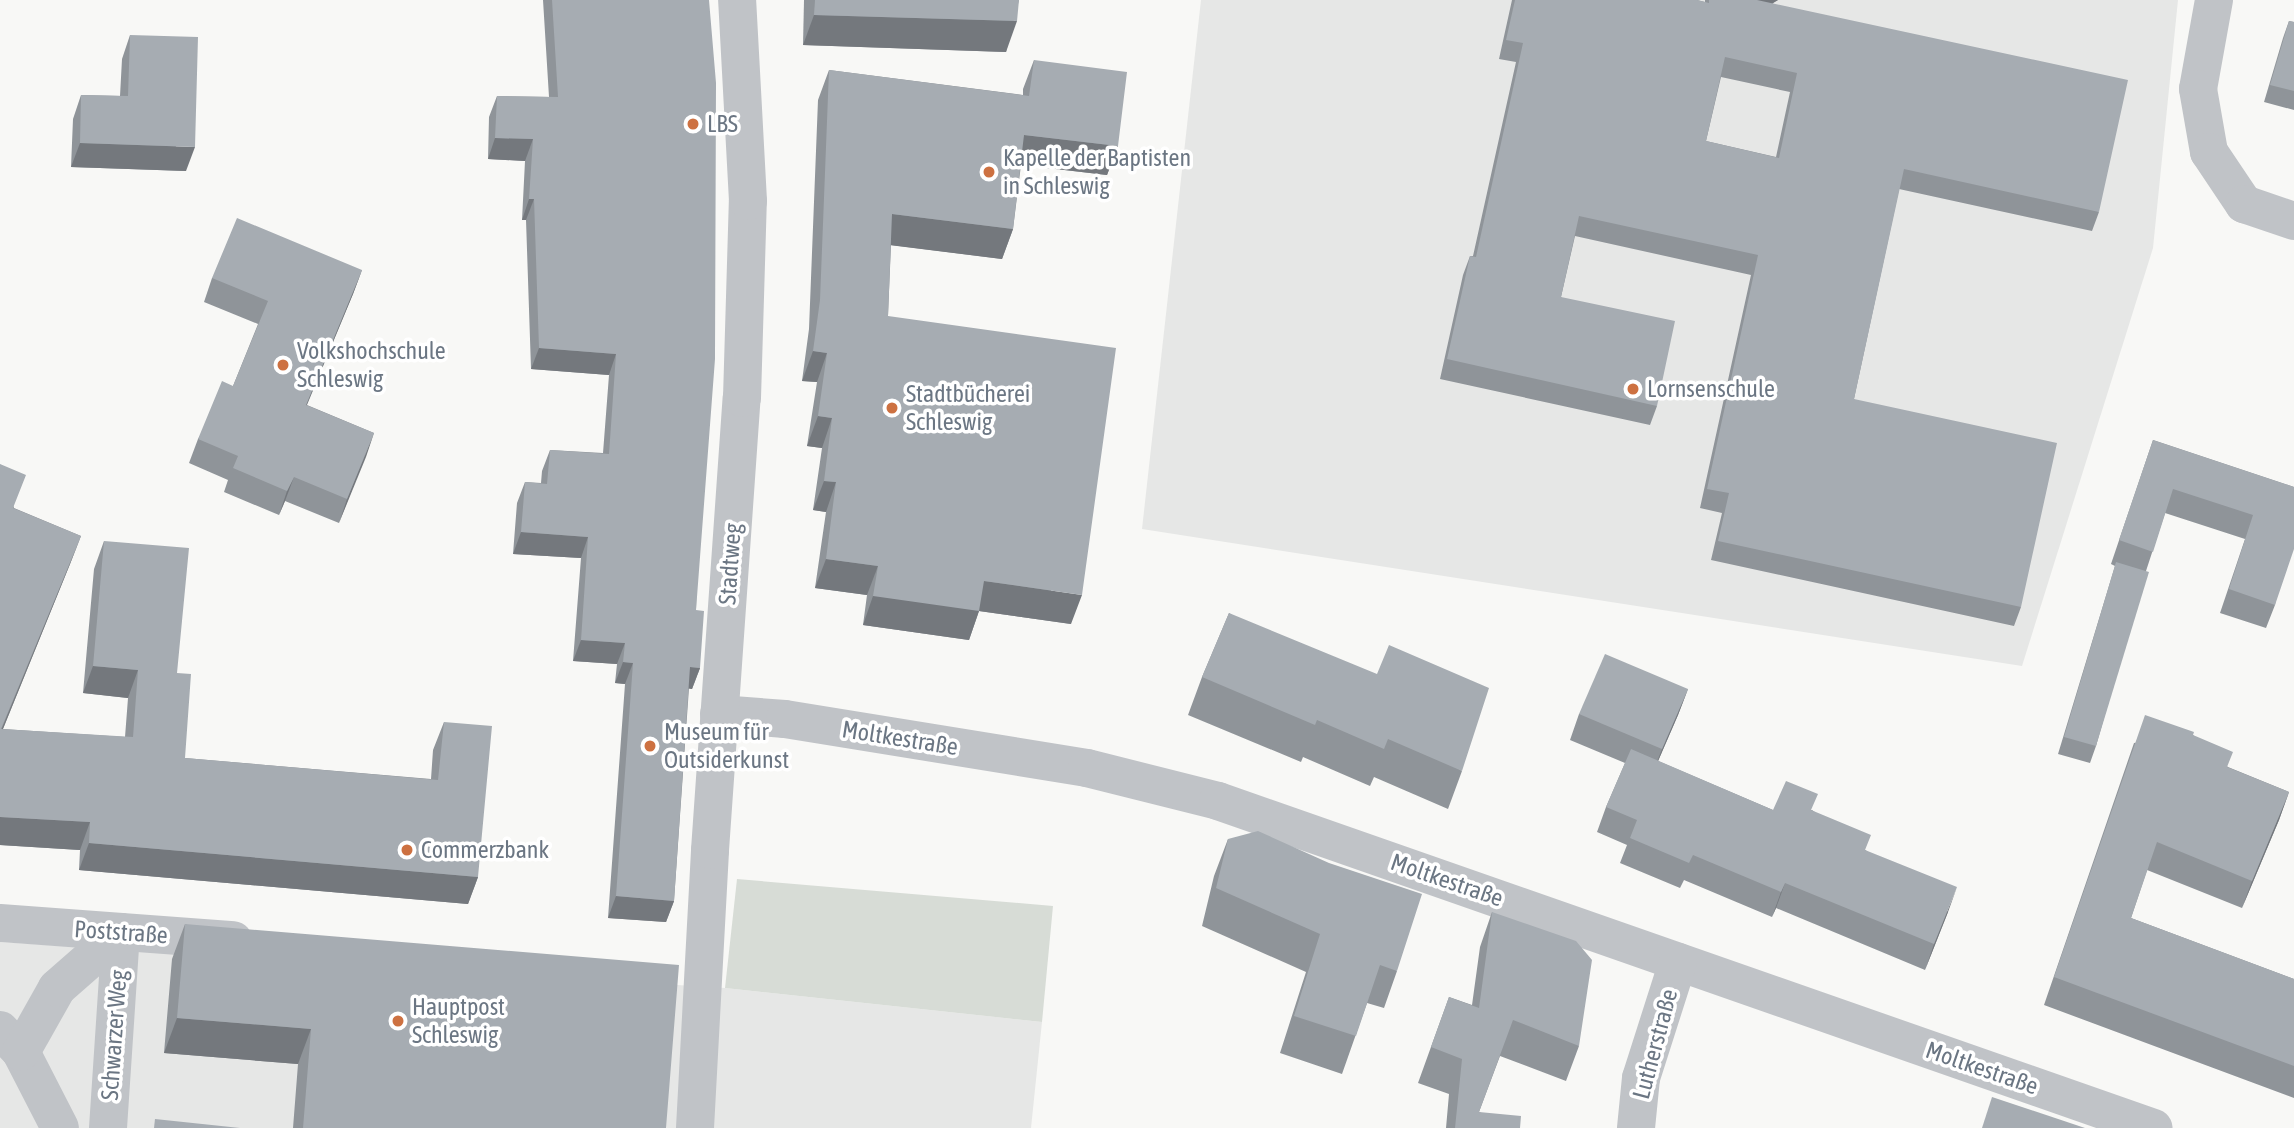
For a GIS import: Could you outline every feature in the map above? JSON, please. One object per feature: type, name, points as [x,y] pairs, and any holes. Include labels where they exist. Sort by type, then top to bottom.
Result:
[{"type":"street","name":"Stadtweg","points":[[695,1128],[719,714],[742,398],[748,201],[737,0]]},
{"type":"street","points":[[2214,0],[2198,89],[2209,152],[2244,204],[2294,221]]},
{"type":"street","name":"Moltkestraße","points":[[719,714],[785,719],[1087,768],[1218,801],[2154,1128]]},
{"type":"street","name":"Poststraße","points":[[0,923],[274,943]]},
{"type":"street","name":"Schwarzer Weg","points":[[60,1128],[11,1041],[57,988],[121,932]]},
{"type":"street","name":"Schwarzer Weg","points":[[108,1128],[121,932]]},
{"type":"street","name":"Lutherstraße","points":[[1636,1128],[1641,1078],[1678,962]]},
{"type":"street","points":[[662,971],[703,974]]},
{"type":"shaded area","name":"Lornsenschule","points":[[1201,0],[2178,0],[2153,248],[2022,666],[1142,529]]},
{"type":"shaded area","points":[[737,879],[1053,906],[1042,1022],[725,988]]},
{"type":"shaded area","points":[[0,942],[725,988],[1042,1022],[1031,1128],[0,1128]]},
{"type":"building","points":[[552,0],[709,0],[716,83],[715,359],[696,610],[704,611],[700,668],[690,667],[674,901],[616,896],[633,663],[623,662],[625,643],[581,640],[588,537],[521,532],[525,482],[547,484],[550,450],[609,454],[616,354],[539,348],[534,199],[529,199],[533,139],[495,138],[497,96],[558,97]]},
{"type":"building","points":[[815,0],[1019,0],[1017,21],[814,15]]},
{"type":"building","points":[[1515,0],[1697,0],[1709,3],[1709,0],[1757,0],[2128,80],[2099,212],[1904,169],[1854,399],[2057,443],[2021,607],[1718,541],[1729,493],[1707,489],[1758,255],[1579,216],[1561,297],[1675,321],[1657,406],[1447,359],[1470,256],[1476,257],[1523,43],[1506,40]],"holes":[[[1725,57],[1797,73],[1779,158],[1706,141]]]},
{"type":"building","points":[[2289,21],[2294,22],[2294,91],[2270,85]]},
{"type":"building","points":[[130,35],[198,37],[195,147],[80,143],[81,95],[128,96]]},
{"type":"building","points":[[1034,60],[1127,72],[1118,146],[1024,135],[1013,229],[892,214],[888,316],[1116,348],[1082,595],[984,581],[979,611],[873,596],[878,566],[826,559],[836,482],[824,481],[832,418],[818,416],[827,353],[813,351],[820,300],[829,70],[1029,96]]},
{"type":"building","name":"Volkshochschule Schleswig","points":[[237,218],[362,270],[306,405],[374,433],[347,499],[294,477],[287,491],[233,468],[238,456],[198,439],[222,381],[233,386],[268,301],[212,278]]},
{"type":"building","points":[[2153,440],[2294,487],[2294,549],[2275,605],[2229,589],[2253,515],[2173,489],[2153,552],[2119,540]]},
{"type":"building","points":[[0,464],[26,475],[13,508],[81,536],[1,729],[133,737],[138,670],[93,666],[104,541],[189,548],[177,673],[191,674],[185,758],[438,780],[444,722],[492,726],[478,877],[89,843],[90,822],[0,817]]},
{"type":"building","points":[[2116,562],[2149,572],[2096,746],[2064,737]]},
{"type":"building","points":[[1229,613],[1377,674],[1389,645],[1489,688],[1462,771],[1388,739],[1384,749],[1317,720],[1315,725],[1202,677]]},
{"type":"building","points":[[1605,654],[1688,689],[1662,749],[1579,714]]},
{"type":"building","points":[[2145,715],[2194,732],[2193,735],[2233,752],[2227,767],[2289,792],[2252,881],[2157,842],[2131,918],[2294,979],[2294,1066],[2054,977]]},
{"type":"building","points":[[1631,749],[1773,810],[1786,781],[1818,794],[1811,810],[1871,835],[1865,850],[1957,887],[1934,944],[1785,883],[1781,892],[1693,855],[1689,863],[1630,838],[1637,820],[1606,807]]},
{"type":"building","points":[[1258,831],[1329,863],[1422,894],[1397,971],[1380,965],[1356,1036],[1294,1016],[1320,934],[1216,888],[1228,839]]},
{"type":"building","points":[[1492,912],[1576,941],[1592,960],[1579,1046],[1513,1020],[1479,1112],[1521,1116],[1520,1128],[1455,1128],[1462,1059],[1431,1047],[1449,997],[1479,1008]]},
{"type":"building","points":[[185,924],[679,965],[666,1128],[303,1128],[311,1029],[177,1018]]},
{"type":"building","points":[[1992,1097],[2085,1128],[1982,1128]]},
{"type":"building","points":[[155,1119],[240,1128],[154,1128]]},
{"type":"place","name":"LBS","points":[[693,124]]},
{"type":"place","name":"Kapelle der Baptisten in Schleswig","points":[[989,172]]},
{"type":"place","name":"Volkshochschule Schleswig","points":[[283,365]]},
{"type":"place","name":"Lornsenschule","points":[[1633,389]]},
{"type":"place","name":"Stadtbücherei Schleswig","points":[[892,408]]},
{"type":"place","name":"Museum für Outsiderkunst","points":[[650,746]]},
{"type":"place","name":"Commerzbank","points":[[407,850]]},
{"type":"place","name":"Hauptpost Schleswig","points":[[398,1021]]}]
